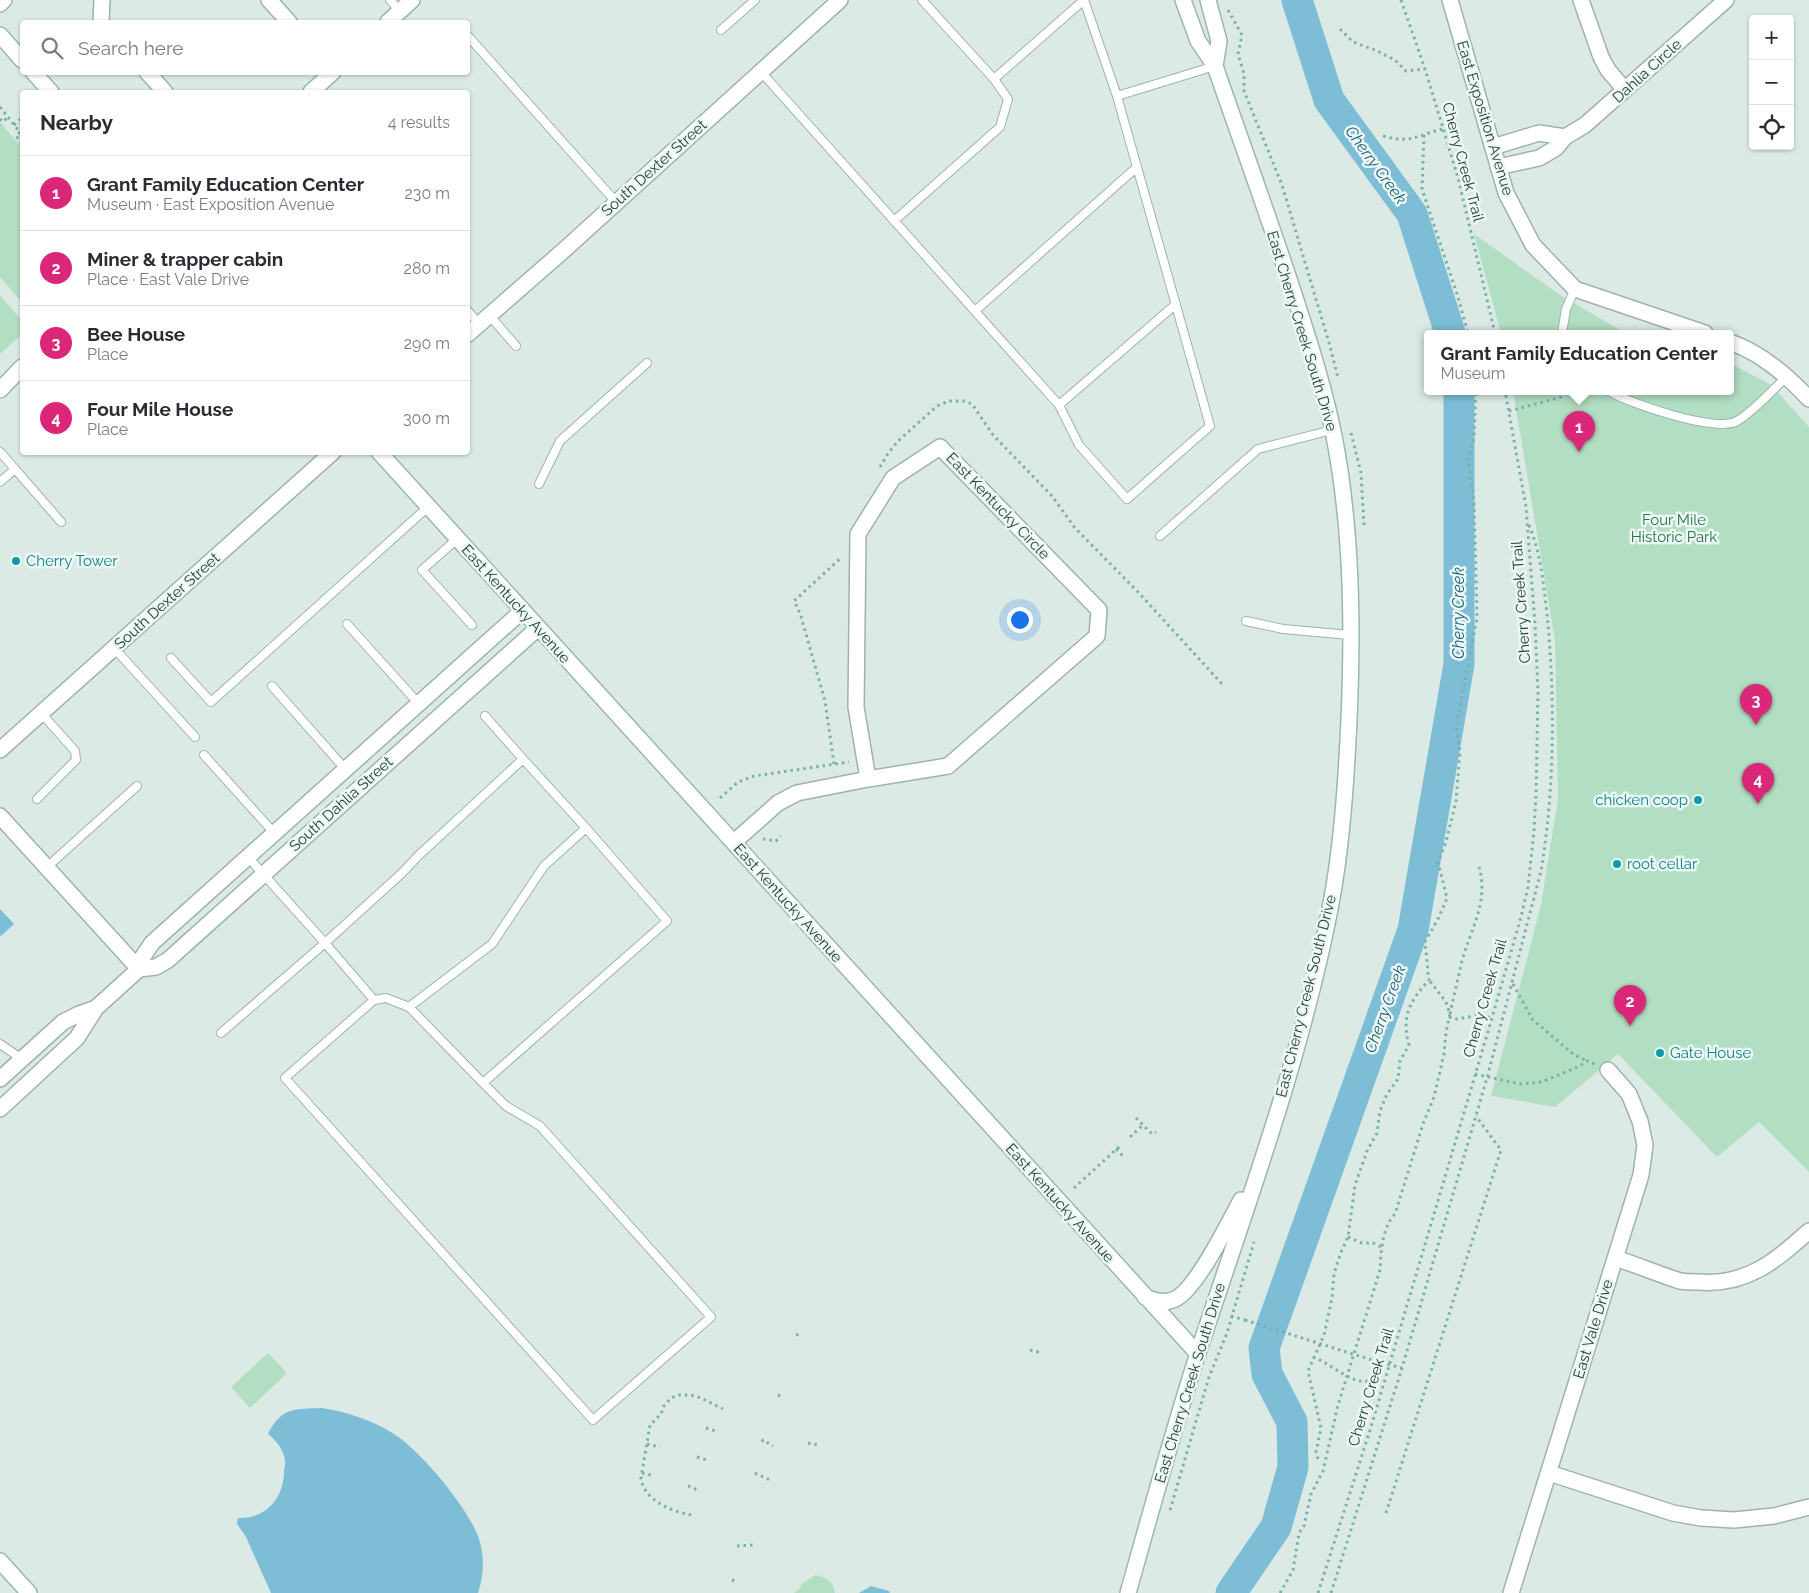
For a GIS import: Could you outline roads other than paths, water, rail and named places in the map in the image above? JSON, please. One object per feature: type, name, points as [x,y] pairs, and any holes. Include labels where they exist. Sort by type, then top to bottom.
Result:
[{"type":"street","points":[[0,4],[4,0]]},
{"type":"street","points":[[101,20],[102,0]]},
{"type":"street","points":[[269,0],[287,20]]},
{"type":"street","points":[[389,20],[395,6],[412,0]]},
{"type":"street","name":"South Dexter Street","points":[[470,332],[840,0]]},
{"type":"street","name":"East Cherry Creek South Drive","points":[[1128,1593],[1198,1354],[1284,1088],[1312,987],[1334,884],[1348,745],[1350,635],[1346,533],[1341,484],[1332,430],[1322,388],[1295,298],[1215,66],[1198,41],[1183,0]]},
{"type":"street","name":"East Cherry Creek South Drive","points":[[1208,0],[1218,41],[1215,66]]},
{"type":"street","name":"East Exposition Avenue","points":[[1450,0],[1506,192],[1533,244],[1575,289],[1695,330]]},
{"type":"street","points":[[1581,0],[1601,57],[1608,70],[1625,90]]},
{"type":"street","name":"Dahlia Circle","points":[[1498,167],[1539,158],[1556,148],[1565,137],[1585,125],[1726,0]]},
{"type":"street","points":[[0,35],[20,58]]},
{"type":"street","points":[[36,75],[49,90]]},
{"type":"street","points":[[150,75],[163,90]]},
{"type":"street","points":[[313,90],[325,75]]},
{"type":"street","points":[[1492,147],[1539,133],[1565,137]]},
{"type":"street","points":[[1734,343],[1748,348],[1787,376],[1809,399]]},
{"type":"street","points":[[0,390],[20,369]]},
{"type":"street","name":"East Kentucky Circle","points":[[734,842],[787,797],[868,779],[948,766],[1097,636],[1100,610],[940,447],[893,478],[858,534],[856,707],[868,779]]},
{"type":"street","name":"South Dexter Street","points":[[0,750],[330,455]]},
{"type":"street","name":"East Kentucky Avenue","points":[[382,455],[1198,1354]]},
{"type":"street","name":"South Dahlia Street","points":[[0,1109],[70,1045],[81,1032],[96,1008],[139,969],[142,958],[152,943],[522,611]]},
{"type":"street","name":"South Dahlia Street","points":[[139,969],[156,967],[168,960],[538,628]]},
{"type":"street","points":[[0,816],[139,969]]},
{"type":"street","name":"South Dahlia Street","points":[[0,1079],[63,1022],[96,1008]]},
{"type":"street","name":"East Vale Drive","points":[[1511,1593],[1641,1175],[1645,1145],[1640,1120],[1628,1094],[1608,1070]]},
{"type":"street","points":[[1146,1297],[1158,1301],[1168,1301],[1176,1299],[1186,1292],[1205,1263],[1259,1168]]},
{"type":"street","points":[[1615,1258],[1682,1281],[1714,1283],[1732,1281],[1756,1272],[1779,1258],[1809,1231]]},
{"type":"street","points":[[1548,1473],[1673,1513],[1701,1518],[1734,1520],[1774,1516],[1809,1506]]},
{"type":"street","points":[[0,1561],[29,1593]]},
{"type":"lane","points":[[721,30],[755,0]]},
{"type":"lane","points":[[894,221],[1000,127],[1008,99],[994,79],[922,0]]},
{"type":"lane","points":[[761,72],[1059,404],[1079,445],[1127,499],[1210,426],[1137,167],[1084,0],[994,79]]},
{"type":"lane","points":[[470,38],[616,202]]},
{"type":"lane","points":[[1116,96],[1215,66]]},
{"type":"lane","points":[[975,311],[1137,167]]},
{"type":"lane","points":[[1562,330],[1566,309],[1575,289]]},
{"type":"lane","points":[[1059,404],[1176,304]]},
{"type":"lane","points":[[470,312],[484,319],[516,346]]},
{"type":"lane","points":[[539,484],[560,441],[647,363]]},
{"type":"lane","points":[[1619,395],[1658,411],[1714,424],[1734,422],[1754,408],[1787,376]]},
{"type":"lane","points":[[1160,536],[1258,449],[1332,430]]},
{"type":"lane","points":[[0,452],[61,522]]},
{"type":"lane","points":[[0,482],[15,469]]},
{"type":"lane","points":[[171,658],[211,702],[428,507]]},
{"type":"lane","points":[[457,539],[422,570],[472,625]]},
{"type":"lane","points":[[1246,621],[1283,629],[1350,635]]},
{"type":"lane","points":[[347,624],[419,704]]},
{"type":"lane","points":[[114,648],[195,737]]},
{"type":"lane","points":[[272,686],[346,770]]},
{"type":"lane","points":[[37,799],[76,760],[75,751],[42,714]]},
{"type":"lane","points":[[483,1083],[667,921],[485,716]]},
{"type":"lane","points":[[204,755],[274,834]]},
{"type":"lane","points":[[221,1033],[325,943],[523,759]]},
{"type":"lane","points":[[47,867],[136,786]]},
{"type":"lane","points":[[409,1007],[492,944],[544,866],[586,828]]},
{"type":"lane","points":[[248,857],[374,1000]]},
{"type":"lane","points":[[386,998],[409,1007],[506,1106],[540,1126],[711,1317],[593,1420],[285,1078],[374,1000],[386,998]]},
{"type":"lane","points":[[0,1044],[22,1059]]},
{"type":"water","points":[[0,909],[14,924],[1,936],[0,935]]},
{"type":"water","points":[[322,1408],[359,1417],[394,1434],[417,1453],[442,1480],[464,1510],[478,1536],[482,1550],[483,1565],[478,1593],[271,1593],[246,1537],[237,1524],[238,1518],[257,1515],[265,1511],[272,1505],[281,1490],[285,1460],[283,1452],[268,1434],[273,1425],[290,1411]]},
{"type":"water","points":[[871,1586],[889,1591],[890,1593],[859,1593]]},
{"type":"waterway","name":"Cherry Creek","points":[[1297,0],[1329,100],[1412,214],[1449,330]]},
{"type":"waterway","name":"Cherry Creek","points":[[1231,1593],[1276,1527],[1293,1467],[1292,1422],[1267,1374],[1264,1348],[1413,930],[1459,664],[1459,395]]},
{"type":"place","name":"Grant Family Education Center","points":[[1579,452]]},
{"type":"place","name":"Cherry Tower","points":[[16,561]]},
{"type":"place","name":"Bee House","points":[[1756,725]]},
{"type":"place","name":"chicken coop","points":[[1698,800]]},
{"type":"place","name":"Four Mile House","points":[[1758,804]]},
{"type":"place","name":"root cellar","points":[[1617,864]]},
{"type":"place","name":"Miner & trapper cabin","points":[[1630,1026]]},
{"type":"place","name":"Gate House","points":[[1660,1053]]},
{"type":"park label","name":"Four Mile Historic Park","points":[[1674,528]]}]
